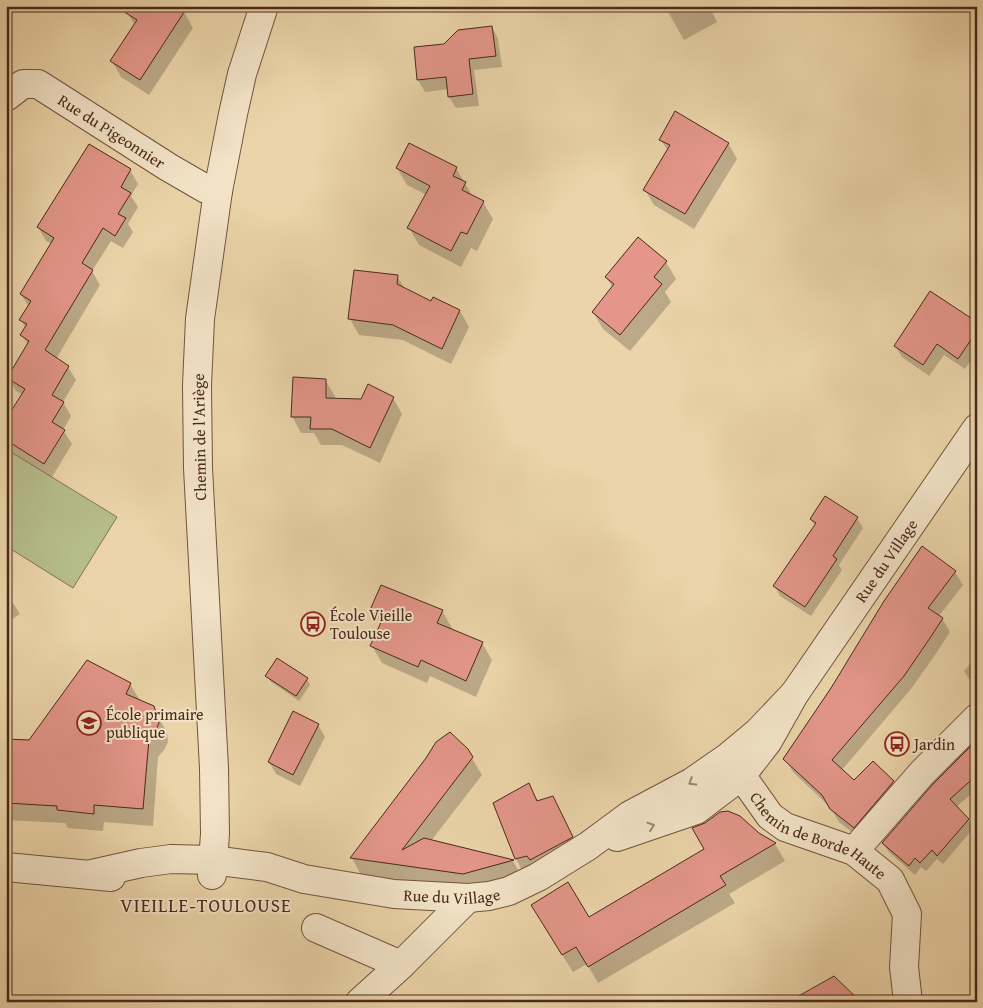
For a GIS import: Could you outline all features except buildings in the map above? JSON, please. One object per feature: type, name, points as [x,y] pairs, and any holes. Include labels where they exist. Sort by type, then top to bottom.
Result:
[{"type":"street","name":"Chemin de l'Ariège","points":[[212,868],[215,834],[214,768],[198,468],[197,385],[200,319],[218,191],[232,114],[242,74],[264,6]]},
{"type":"street","name":"Rue du Pigeonnier","points":[[6,96],[23,84],[38,84],[168,167],[206,189],[218,191]]},
{"type":"street","name":"Rue du Village","points":[[6,867],[92,874],[141,863],[171,859],[212,868],[267,867],[304,879],[394,894],[468,898],[489,896],[509,891],[538,877],[588,846],[696,810],[735,767],[768,741],[795,693],[977,428]]},
{"type":"street","points":[[854,852],[922,773],[977,718]]},
{"type":"street","name":"Chemin de Borde Haute","points":[[735,767],[770,816],[785,827],[854,852],[890,880],[907,914],[904,967],[908,1002]]},
{"type":"street","points":[[360,1002],[401,965],[468,898]]},
{"type":"street","points":[[316,928],[401,965]]},
{"type":"green space","points":[[6,449],[117,517],[73,588],[6,546]]},
{"type":"place","name":"École Vieille Toulouse","points":[[313,624]]},
{"type":"place","name":"École primaire publique","points":[[89,723]]},
{"type":"place","name":"Jardin","points":[[897,744]]},
{"type":"district","name":"VIEILLE-TOULOUSE","points":[[206,905]]}]
